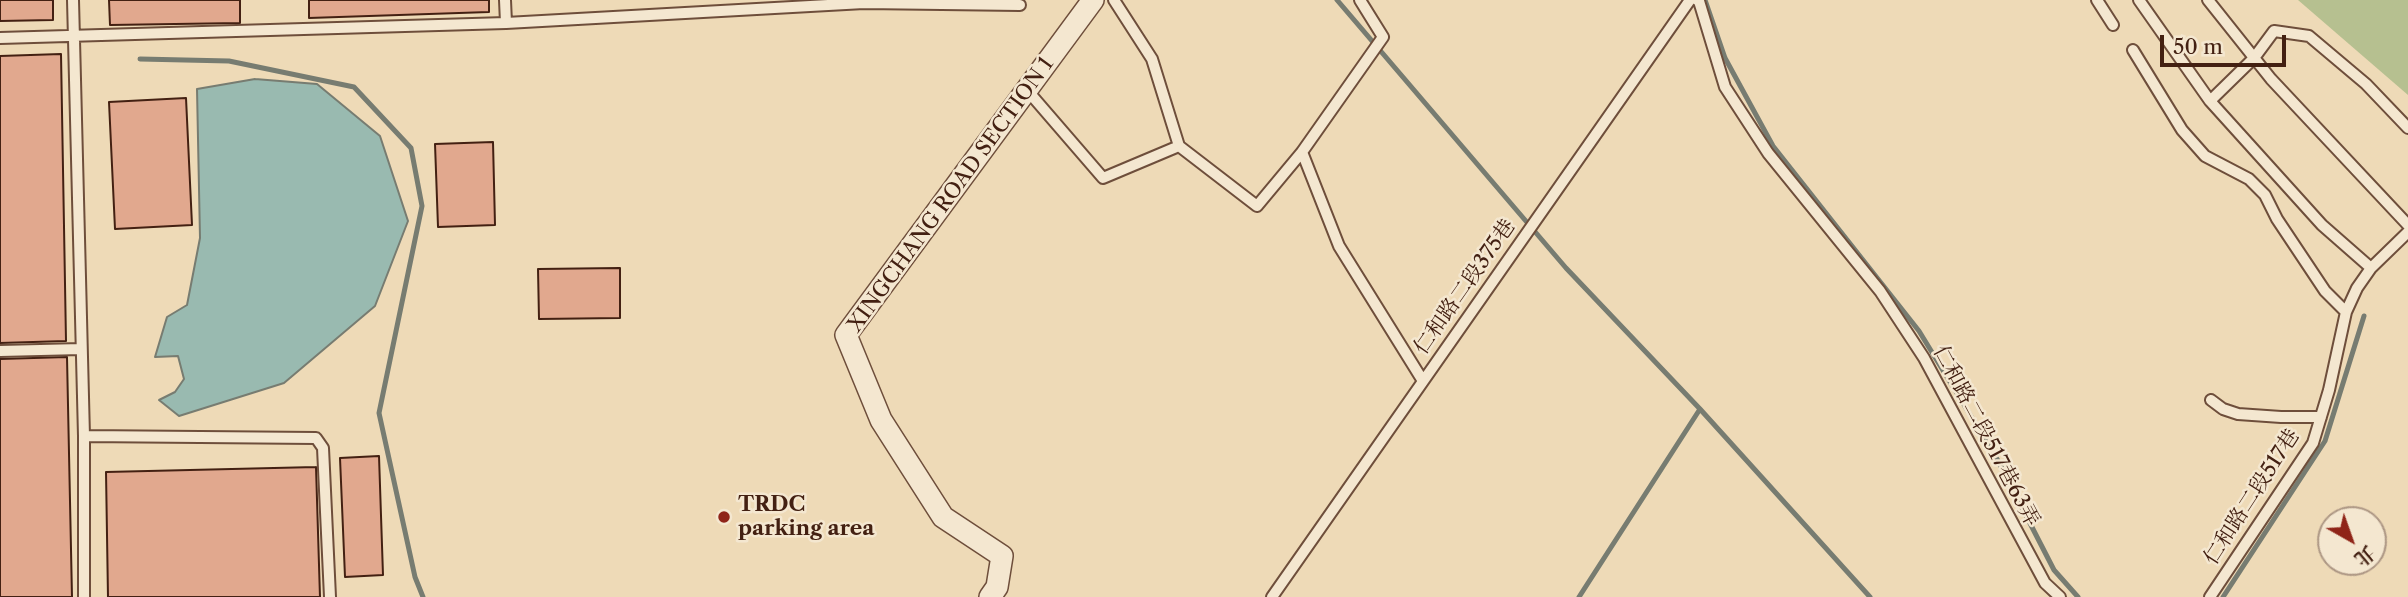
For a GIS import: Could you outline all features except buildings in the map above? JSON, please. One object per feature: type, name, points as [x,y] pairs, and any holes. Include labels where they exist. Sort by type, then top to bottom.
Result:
[{"type":"street","name":"XINGCHANG ROAD SECTION 1","points":[[990,597],[997,587],[1002,556],[943,517],[881,420],[846,335],[1093,0]]},
{"type":"lane","points":[[74,0],[82,349],[83,597]]},
{"type":"lane","points":[[505,0],[506,23]]},
{"type":"lane","points":[[1114,0],[1152,58],[1179,146],[1257,206],[1302,152],[1383,37],[1360,0]]},
{"type":"lane","name":"仁和路二段375巷","points":[[1272,597],[1690,0]]},
{"type":"lane","name":"仁和路二段517巷63弄","points":[[1696,0],[1699,1],[1725,87],[1768,153],[1880,291],[1924,358],[2045,583],[2060,597]]},
{"type":"lane","points":[[2097,0],[2113,25]]},
{"type":"lane","points":[[2138,0],[2210,102],[2322,225],[2371,268]]},
{"type":"lane","points":[[2208,0],[2271,79],[2408,225]]},
{"type":"lane","points":[[0,38],[506,23],[864,3],[1020,5]]},
{"type":"lane","points":[[2210,102],[2254,58],[2274,31],[2309,36],[2366,84],[2408,128]]},
{"type":"lane","points":[[2133,50],[2182,130],[2205,156],[2249,179],[2265,195],[2277,219],[2325,291],[2346,312]]},
{"type":"lane","points":[[1027,90],[1103,178],[1179,146]]},
{"type":"lane","points":[[1302,152],[1339,246],[1423,381]]},
{"type":"lane","name":"仁和路二段517巷","points":[[2210,597],[2313,443],[2346,312],[2357,288],[2371,268],[2408,232]]},
{"type":"lane","points":[[0,351],[82,349]]},
{"type":"lane","points":[[2211,400],[2223,409],[2238,414],[2320,417]]},
{"type":"lane","points":[[83,436],[316,438],[323,448],[330,597]]},
{"type":"green space","points":[[2298,0],[2408,0],[2408,95]]},
{"type":"water","points":[[255,79],[317,84],[380,136],[408,221],[375,306],[284,383],[179,416],[159,400],[175,392],[184,379],[178,356],[155,357],[167,317],[187,305],[200,238],[197,89]]},
{"type":"waterway","points":[[1337,0],[1566,268],[1700,409],[1870,597]]},
{"type":"waterway","points":[[1705,0],[1725,58],[1773,146],[1919,331],[1997,459],[2054,570],[2078,597]]},
{"type":"waterway","points":[[140,59],[229,61],[354,87],[411,148],[422,206],[379,413],[415,577],[423,597]]},
{"type":"waterway","points":[[2223,597],[2325,441],[2364,316]]},
{"type":"waterway","points":[[1579,597],[1700,409]]},
{"type":"place","name":"TRDC parking area","points":[[724,517]]}]
